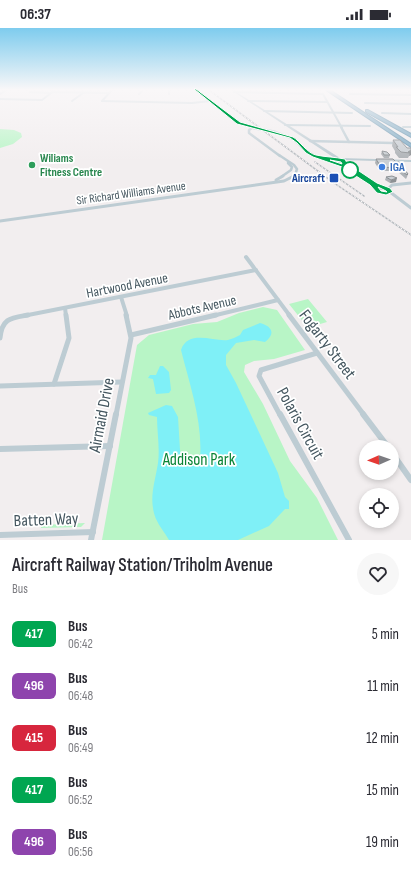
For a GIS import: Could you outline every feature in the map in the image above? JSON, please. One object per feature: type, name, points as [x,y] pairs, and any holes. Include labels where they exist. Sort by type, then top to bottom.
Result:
[{"type":"highway","points":[[361,114],[411,151]]},
{"type":"highway","points":[[363,114],[411,146]]},
{"type":"highway","points":[[371,114],[411,141]]},
{"type":"highway","points":[[372,114],[411,136]]},
{"type":"street","points":[[227,114],[236,121],[254,128],[275,132],[294,139],[311,154],[344,162],[368,161]]},
{"type":"street","points":[[268,114],[326,151],[336,161],[370,182],[379,192],[400,201],[411,208]]},
{"type":"street","points":[[334,114],[349,142]]},
{"type":"street","points":[[285,125],[370,126]]},
{"type":"street","points":[[403,127],[411,127]]},
{"type":"street","points":[[254,128],[251,131],[252,134],[296,167],[297,170],[293,176],[286,174],[292,167],[279,155]]},
{"type":"street","points":[[310,141],[393,143]]},
{"type":"street","points":[[336,161],[411,162]]},
{"type":"street","points":[[344,162],[357,172],[387,189],[400,201]]},
{"type":"street","name":"Sir Richard Williams Avenue","points":[[266,183],[279,179],[286,174]]},
{"type":"street","name":"Sir Richard Williams Avenue","points":[[0,221],[284,181],[293,176]]},
{"type":"street","points":[[379,192],[392,185],[411,183]]},
{"type":"street","points":[[379,192],[379,189],[387,189]]},
{"type":"street","name":"Fogarty Street","points":[[246,257],[383,440]]},
{"type":"street","name":"Hartwood Avenue","points":[[0,338],[1,326],[3,322],[12,318],[256,270]]},
{"type":"street","name":"Airmaid Drive","points":[[91,540],[131,334],[121,297]]},
{"type":"street","name":"Abbots Avenue","points":[[131,334],[278,300]]},
{"type":"street","points":[[54,384],[69,338],[65,308]]},
{"type":"street","name":"Polaris Circuit","points":[[317,353],[265,368],[261,370],[259,376],[350,540]]},
{"type":"street","points":[[0,386],[122,382]]},
{"type":"street","points":[[0,449],[110,446]]},
{"type":"street","points":[[399,463],[411,480]]},
{"type":"street","name":"Batten Way","points":[[0,535],[93,532]]},
{"type":"green space","points":[[0,129],[14,130],[21,133],[22,137],[13,144],[0,148]]},
{"type":"green space","points":[[308,299],[327,322],[310,327],[305,324],[289,304]]},
{"type":"green space","name":"Addison Park","points":[[263,307],[277,310],[305,350],[274,359],[254,361],[245,365],[244,372],[263,404],[290,461],[317,498],[338,540],[102,540],[137,345],[149,335],[193,324],[217,322],[239,313]]},
{"type":"green space","points":[[85,523],[81,527],[41,528],[41,525]]},
{"type":"water","points":[[260,323],[270,328],[271,336],[265,342],[254,340],[236,343],[226,355],[226,365],[236,383],[278,473],[285,497],[289,501],[289,509],[285,509],[269,526],[238,540],[169,540],[157,522],[154,512],[152,498],[159,457],[159,446],[157,417],[149,415],[148,413],[166,405],[172,406],[178,417],[182,460],[186,465],[194,465],[200,459],[200,431],[195,404],[181,350],[184,344],[189,340],[202,338],[228,340],[240,335],[243,330]]},
{"type":"water","points":[[160,366],[163,366],[169,372],[171,390],[169,393],[156,394],[153,379],[148,378],[150,375],[156,375]]},
{"type":"building","points":[[393,140],[400,140],[407,148],[411,148],[408,152],[410,153],[401,152],[396,147],[398,147]]},
{"type":"building","points":[[382,151],[387,152],[390,155],[384,155]]},
{"type":"building","points":[[376,159],[393,159],[396,162],[399,162],[408,174],[407,175],[398,168],[381,167]]},
{"type":"building","points":[[392,176],[397,178],[391,180],[386,177]]},
{"type":"railway","points":[[241,114],[334,183],[411,235]]},
{"type":"railway","points":[[315,162],[364,196]]},
{"type":"bus line","name":"417","points":[[226,114],[238,123],[246,126],[271,131],[291,138],[299,142],[307,152],[344,166],[372,184],[379,192],[386,194],[390,192],[345,164],[343,160],[333,160],[318,156]]},
{"type":"place","name":"Wiliams Fitness Centre","points":[[32,165]]},
{"type":"place","name":"IGA","points":[[382,167]]},
{"type":"place","name":"Aircraft","points":[[334,178]]}]
